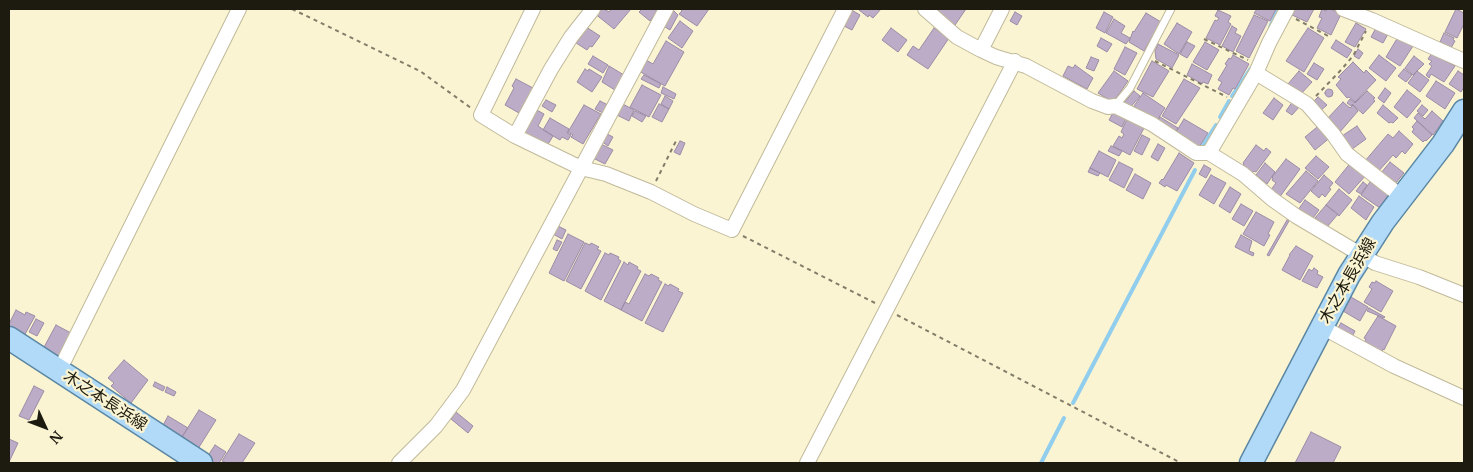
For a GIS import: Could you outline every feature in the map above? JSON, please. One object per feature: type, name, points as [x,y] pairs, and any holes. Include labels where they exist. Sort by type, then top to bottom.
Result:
[{"type":"main road","name":"木之本長浜線","points":[[1251,463],[1349,275],[1383,222],[1443,144],[1464,111]]},
{"type":"main road","name":"木之本長浜線","points":[[9,338],[201,463]]},
{"type":"street","points":[[59,371],[238,9]]},
{"type":"street","points":[[533,9],[481,115],[515,136],[581,168],[606,174],[651,192],[694,214],[732,230],[845,9]]},
{"type":"street","points":[[515,136],[551,69],[571,37],[593,9]]},
{"type":"street","points":[[399,463],[436,426],[463,390],[666,9]]},
{"type":"street","points":[[925,9],[957,37],[981,50],[996,57],[1015,61],[1026,66],[1092,101],[1108,107],[1115,106],[1152,124],[1196,153],[1209,154],[1242,174],[1296,216],[1375,263],[1420,277],[1464,295]]},
{"type":"street","points":[[981,50],[1002,9]]},
{"type":"street","points":[[1343,9],[1464,61]]},
{"type":"street","points":[[1209,154],[1258,69],[1286,11]]},
{"type":"street","points":[[807,463],[1015,61]]},
{"type":"street","points":[[1258,69],[1307,104],[1333,134],[1347,154],[1402,197]]},
{"type":"street","points":[[1322,326],[1394,366],[1464,398]]},
{"type":"lane","points":[[1115,106],[1130,88],[1172,9]]},
{"type":"path","points":[[292,9],[420,71],[481,115]]},
{"type":"path","points":[[1286,11],[1330,37]]},
{"type":"path","points":[[1307,104],[1353,56],[1372,20]]},
{"type":"path","points":[[1204,39],[1258,69]]},
{"type":"path","points":[[1147,58],[1238,102]]},
{"type":"path","points":[[651,192],[677,139]]},
{"type":"path","points":[[732,230],[1181,463]]},
{"type":"building","points":[[598,9],[604,9],[609,12],[611,9],[631,9],[614,29],[594,13]]},
{"type":"building","points":[[642,9],[654,9],[657,11],[650,21],[639,12]]},
{"type":"building","points":[[680,9],[709,9],[697,26],[679,14],[682,11]]},
{"type":"building","points":[[850,9],[860,15],[852,30],[842,25]]},
{"type":"building","points":[[860,9],[881,9],[873,18],[869,15],[868,17]]},
{"type":"building","points":[[938,9],[966,9],[955,25],[936,12]]},
{"type":"building","points":[[1257,9],[1276,9],[1270,21],[1254,13]]},
{"type":"building","points":[[1292,9],[1314,9],[1307,22],[1290,14]]},
{"type":"building","points":[[1322,9],[1326,11],[1331,9],[1341,14],[1331,35],[1317,28],[1322,18],[1319,17]]},
{"type":"building","points":[[1456,9],[1464,13],[1464,24],[1457,38],[1445,32]]},
{"type":"building","points":[[673,10],[678,15],[670,30],[662,25]]},
{"type":"building","points":[[1218,10],[1231,16],[1228,22],[1231,24],[1220,45],[1206,38],[1215,20],[1217,21],[1219,18],[1215,16]]},
{"type":"building","points":[[1015,12],[1022,16],[1017,25],[1010,21]]},
{"type":"building","points":[[1104,12],[1113,17],[1105,33],[1096,28]]},
{"type":"building","points":[[1146,13],[1161,22],[1144,51],[1129,42],[1133,31]]},
{"type":"building","points":[[1254,15],[1268,21],[1249,58],[1236,51]]},
{"type":"building","points":[[1114,19],[1125,26],[1121,33],[1130,38],[1126,44],[1106,33]]},
{"type":"building","points":[[680,21],[693,31],[682,48],[668,38]]},
{"type":"building","points":[[1177,23],[1192,32],[1179,54],[1164,44]]},
{"type":"building","points":[[1356,23],[1366,29],[1355,47],[1345,42]]},
{"type":"building","points":[[583,25],[600,36],[592,47],[590,46],[587,50],[573,41]]},
{"type":"building","points":[[1232,26],[1237,29],[1235,33],[1241,36],[1233,52],[1222,46]]},
{"type":"building","points":[[891,28],[907,40],[898,52],[882,40]]},
{"type":"building","points":[[934,28],[949,38],[928,69],[907,55],[913,46],[919,50]]},
{"type":"building","points":[[1308,28],[1324,38],[1304,72],[1286,61]]},
{"type":"building","points":[[1376,28],[1388,34],[1383,43],[1371,37]]},
{"type":"building","points":[[1444,33],[1454,38],[1453,40],[1455,41],[1451,48],[1440,42]]},
{"type":"building","points":[[1398,37],[1413,46],[1400,66],[1386,57]]},
{"type":"building","points":[[1101,38],[1112,44],[1107,52],[1097,46]]},
{"type":"building","points":[[1336,40],[1352,50],[1347,58],[1331,48]]},
{"type":"building","points":[[666,41],[684,52],[665,86],[639,71],[646,60],[653,64]]},
{"type":"building","points":[[1187,42],[1195,46],[1187,58],[1180,54]]},
{"type":"building","points":[[1205,42],[1219,50],[1207,70],[1193,62]]},
{"type":"building","points":[[1158,44],[1179,55],[1172,68],[1156,59],[1155,51]]},
{"type":"building","points":[[1125,47],[1137,53],[1125,75],[1114,69]]},
{"type":"building","points":[[1358,49],[1363,53],[1359,59],[1354,56]]},
{"type":"building","points":[[1432,53],[1455,66],[1444,82],[1431,74],[1429,78],[1426,75],[1432,66],[1429,64],[1432,61],[1428,59]]},
{"type":"building","points":[[1233,55],[1249,64],[1235,89],[1233,88],[1229,95],[1218,89],[1222,82],[1218,80],[1227,65],[1225,64]]},
{"type":"building","points":[[1379,55],[1396,68],[1386,81],[1369,68]]},
{"type":"building","points":[[593,56],[608,65],[603,73],[588,64]]},
{"type":"building","points":[[1414,56],[1424,64],[1413,75],[1405,68]]},
{"type":"building","points":[[1091,57],[1099,60],[1094,71],[1086,68]]},
{"type":"building","points":[[1152,61],[1169,71],[1153,97],[1137,89]]},
{"type":"building","points":[[1353,62],[1364,73],[1366,70],[1376,80],[1355,102],[1349,97],[1347,98],[1336,85],[1341,79],[1338,77]]},
{"type":"building","points":[[1314,63],[1324,69],[1317,80],[1307,74]]},
{"type":"building","points":[[1192,64],[1212,75],[1208,84],[1203,82],[1202,84],[1187,75]]},
{"type":"building","points":[[1075,65],[1093,78],[1087,89],[1063,76],[1068,66],[1073,68]]},
{"type":"building","points":[[609,66],[624,75],[615,90],[602,82]]},
{"type":"building","points":[[585,69],[588,71],[589,69],[602,77],[592,92],[577,82]]},
{"type":"building","points":[[1404,69],[1412,75],[1406,82],[1398,76]]},
{"type":"building","points":[[1114,71],[1128,81],[1114,101],[1111,101],[1098,93]]},
{"type":"building","points":[[1299,71],[1312,82],[1300,95],[1288,84]]},
{"type":"building","points":[[1417,71],[1429,80],[1420,92],[1408,83]]},
{"type":"building","points":[[1458,71],[1464,75],[1464,87],[1461,92],[1449,84]]},
{"type":"building","points":[[644,75],[661,84],[659,88],[641,79]]},
{"type":"building","points":[[516,79],[533,88],[519,113],[505,105],[514,88],[512,86]]},
{"type":"building","points":[[1184,79],[1200,88],[1176,124],[1162,116]]},
{"type":"building","points":[[1436,81],[1455,93],[1445,109],[1426,96]]},
{"type":"building","points":[[642,85],[661,95],[649,117],[630,107]]},
{"type":"building","points":[[663,87],[676,94],[674,99],[661,93]]},
{"type":"building","points":[[1385,88],[1391,93],[1384,103],[1378,98]]},
{"type":"building","points":[[1329,89],[1333,93],[1329,97],[1325,93]]},
{"type":"building","points":[[1407,90],[1421,101],[1407,118],[1394,107]]},
{"type":"building","points":[[1134,91],[1140,96],[1129,109],[1123,104]]},
{"type":"building","points":[[1367,91],[1375,98],[1373,99],[1375,101],[1363,114],[1352,104],[1351,106],[1347,103],[1350,99],[1355,103]]},
{"type":"building","points":[[1143,93],[1165,108],[1156,122],[1134,106]]},
{"type":"building","points":[[665,96],[673,101],[669,109],[661,104]]},
{"type":"building","points":[[1318,97],[1327,105],[1319,112],[1311,104]]},
{"type":"building","points":[[1274,98],[1283,105],[1273,120],[1263,113]]},
{"type":"building","points":[[546,100],[556,105],[552,112],[542,106]]},
{"type":"building","points":[[600,101],[608,105],[605,114],[595,109]]},
{"type":"building","points":[[1293,101],[1300,106],[1292,115],[1286,111]]},
{"type":"building","points":[[619,102],[634,110],[629,121],[613,113]]},
{"type":"building","points":[[1343,102],[1350,108],[1353,105],[1358,111],[1339,133],[1326,120]]},
{"type":"building","points":[[659,104],[669,109],[662,122],[652,117]]},
{"type":"building","points":[[584,105],[601,114],[583,144],[571,137],[573,135],[568,132]]},
{"type":"building","points":[[1383,105],[1398,118],[1393,123],[1389,123],[1377,113]]},
{"type":"building","points":[[1422,105],[1428,110],[1423,116],[1417,111]]},
{"type":"building","points":[[533,108],[544,114],[538,126],[553,136],[547,146],[521,132]]},
{"type":"building","points":[[635,111],[646,116],[642,122],[632,116]]},
{"type":"building","points":[[1114,111],[1126,118],[1122,127],[1109,120]]},
{"type":"building","points":[[1432,111],[1443,121],[1433,135],[1414,118],[1418,113],[1425,119]]},
{"type":"building","points":[[1160,117],[1178,128],[1173,135],[1157,123]]},
{"type":"building","points":[[550,118],[569,129],[567,133],[571,135],[568,140],[562,137],[560,140],[543,130]]},
{"type":"building","points":[[1127,119],[1144,128],[1130,155],[1113,146],[1119,136],[1122,138],[1124,134],[1121,132]]},
{"type":"building","points":[[1184,119],[1208,133],[1199,147],[1176,132]]},
{"type":"building","points":[[1417,121],[1432,135],[1426,141],[1423,142],[1412,132],[1414,129],[1412,127]]},
{"type":"building","points":[[1322,123],[1332,136],[1315,150],[1305,137]]},
{"type":"building","points":[[1357,126],[1366,139],[1348,152],[1339,138]]},
{"type":"building","points":[[1399,131],[1413,144],[1405,154],[1402,151],[1396,158],[1393,155],[1376,174],[1365,161],[1388,134],[1393,138]]},
{"type":"building","points":[[605,133],[613,137],[608,146],[601,141]]},
{"type":"building","points":[[1142,135],[1150,139],[1142,155],[1134,151]]},
{"type":"building","points":[[680,141],[685,143],[680,155],[674,152]]},
{"type":"building","points":[[601,144],[613,150],[605,164],[593,158]]},
{"type":"building","points":[[1158,144],[1165,148],[1158,161],[1151,157]]},
{"type":"building","points":[[1256,145],[1264,151],[1266,148],[1271,152],[1256,172],[1252,173],[1243,166],[1243,163]]},
{"type":"building","points":[[1111,146],[1122,151],[1119,156],[1108,151]]},
{"type":"building","points":[[1099,151],[1116,160],[1108,177],[1090,168]]},
{"type":"building","points":[[1179,153],[1194,163],[1177,191],[1159,183],[1163,180]]},
{"type":"building","points":[[1316,156],[1329,167],[1318,179],[1305,168]]},
{"type":"building","points":[[1286,159],[1300,169],[1279,198],[1270,191],[1276,183],[1272,180],[1272,177]]},
{"type":"building","points":[[1352,161],[1367,174],[1349,194],[1335,182]]},
{"type":"building","points":[[1119,162],[1133,169],[1124,188],[1109,180]]},
{"type":"building","points":[[1390,162],[1404,173],[1395,184],[1381,173]]},
{"type":"building","points":[[1265,163],[1275,172],[1267,184],[1256,175]]},
{"type":"building","points":[[1204,165],[1211,169],[1206,178],[1199,174]]},
{"type":"building","points":[[1090,168],[1100,173],[1098,176],[1088,172]]},
{"type":"building","points":[[1306,171],[1318,181],[1300,203],[1286,194]]},
{"type":"building","points":[[1135,174],[1151,183],[1143,199],[1126,190]]},
{"type":"building","points":[[1211,175],[1226,183],[1214,204],[1199,195]]},
{"type":"building","points":[[1324,175],[1333,183],[1325,197],[1322,194],[1319,198],[1311,191]]},
{"type":"building","points":[[1372,179],[1390,192],[1380,208],[1361,195]]},
{"type":"building","points":[[1363,182],[1367,185],[1361,194],[1356,191]]},
{"type":"building","points":[[1230,187],[1241,194],[1230,213],[1219,206]]},
{"type":"building","points":[[1339,189],[1352,200],[1339,216],[1326,205]]},
{"type":"building","points":[[1359,196],[1374,207],[1366,220],[1351,208]]},
{"type":"building","points":[[1305,200],[1319,210],[1313,218],[1298,210]]},
{"type":"building","points":[[1241,204],[1253,211],[1244,226],[1232,219]]},
{"type":"building","points":[[1326,205],[1338,214],[1327,227],[1315,218]]},
{"type":"building","points":[[1256,212],[1274,222],[1264,246],[1243,234]]},
{"type":"building","points":[[1287,220],[1289,221],[1269,256],[1267,255]]},
{"type":"building","points":[[558,226],[566,230],[562,239],[553,234]]},
{"type":"building","points":[[568,234],[584,242],[564,281],[549,273]]},
{"type":"building","points":[[1241,235],[1252,241],[1249,251],[1254,253],[1253,256],[1235,247]]},
{"type":"building","points":[[557,240],[562,242],[557,251],[553,249]]},
{"type":"building","points":[[585,243],[590,245],[591,243],[599,247],[597,249],[601,251],[581,289],[566,281]]},
{"type":"building","points":[[1296,246],[1313,256],[1300,280],[1282,270],[1289,255]]},
{"type":"building","points":[[605,253],[619,257],[618,259],[621,261],[601,300],[585,291]]},
{"type":"building","points":[[624,262],[628,265],[629,262],[641,271],[621,310],[604,301]]},
{"type":"building","points":[[1314,268],[1318,271],[1317,274],[1323,277],[1317,288],[1302,281],[1309,269],[1312,271]]},
{"type":"building","points":[[645,274],[649,276],[651,274],[662,282],[642,321],[621,310],[625,302],[629,304]]},
{"type":"building","points":[[1376,281],[1393,291],[1381,312],[1364,302],[1372,289],[1369,287],[1372,282],[1375,283]]},
{"type":"building","points":[[665,284],[669,286],[670,284],[683,293],[663,332],[645,323]]},
{"type":"building","points":[[1351,297],[1368,307],[1360,321],[1343,311]]},
{"type":"building","points":[[1369,308],[1385,317],[1367,311]]},
{"type":"building","points":[[16,310],[25,315],[26,312],[35,316],[24,336],[9,328]]},
{"type":"building","points":[[1378,316],[1396,326],[1381,353],[1364,343],[1366,339],[1364,338]]},
{"type":"building","points":[[36,319],[44,323],[37,336],[29,332]]},
{"type":"building","points":[[1341,323],[1355,331],[1351,339],[1336,331]]},
{"type":"building","points":[[56,325],[71,333],[59,357],[43,349]]},
{"type":"building","points":[[124,360],[148,380],[131,403],[111,386],[114,383],[108,378]]},
{"type":"building","points":[[155,382],[165,387],[163,391],[153,386]]},
{"type":"building","points":[[34,386],[44,391],[29,420],[19,416]]},
{"type":"building","points":[[167,387],[176,392],[174,396],[165,392]]},
{"type":"building","points":[[199,410],[216,420],[196,452],[180,440]]},
{"type":"building","points":[[456,412],[473,426],[468,433],[451,419]]},
{"type":"building","points":[[168,416],[188,428],[180,440],[161,429]]},
{"type":"building","points":[[1311,432],[1341,447],[1333,463],[1295,463]]},
{"type":"building","points":[[239,434],[255,443],[242,463],[222,461]]},
{"type":"building","points":[[9,439],[18,443],[9,462]]},
{"type":"building","points":[[215,445],[226,452],[219,463],[210,463],[205,460]]},
{"type":"waterway","points":[[1270,27],[1278,9]]},
{"type":"waterway","points":[[1232,96],[1251,68]]},
{"type":"waterway","points":[[1220,117],[1229,101]]},
{"type":"waterway","points":[[1201,148],[1216,125]]},
{"type":"waterway","points":[[1073,403],[1195,170]]},
{"type":"waterway","points":[[1041,463],[1064,418]]}]
